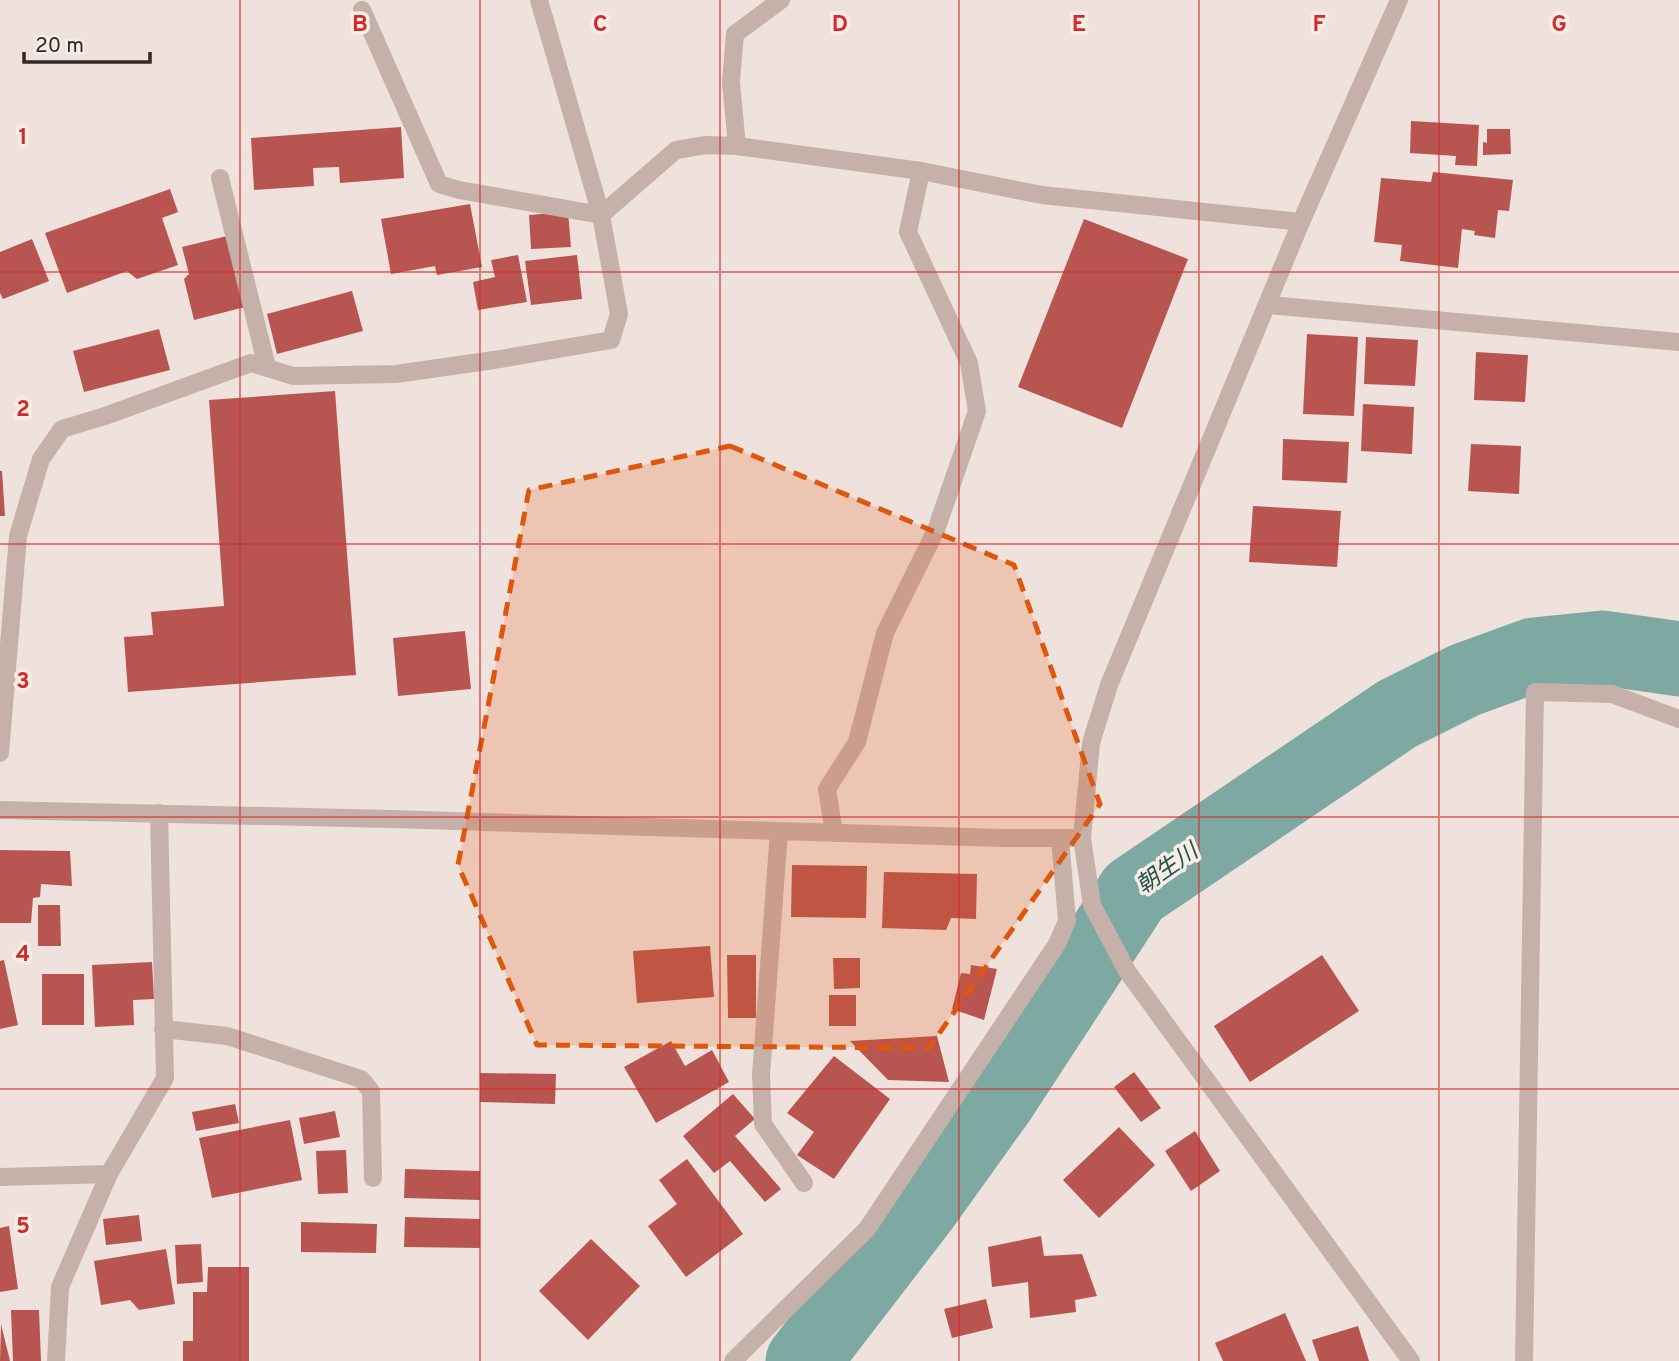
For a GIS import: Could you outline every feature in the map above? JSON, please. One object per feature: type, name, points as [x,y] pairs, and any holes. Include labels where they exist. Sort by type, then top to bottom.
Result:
[{"type":"street","points":[[0,753],[18,536],[41,459],[62,429],[251,363],[293,376],[396,374],[611,340],[619,314],[601,215],[539,0]]},
{"type":"street","points":[[737,146],[731,82],[735,34],[781,0]]},
{"type":"street","points":[[1399,0],[1301,222],[1269,305],[1109,685],[1091,743],[1082,838],[1092,905],[1126,971],[1411,1361]]},
{"type":"street","points":[[362,10],[439,184],[458,190],[601,215]]},
{"type":"street","points":[[601,215],[676,150],[706,145],[737,146],[921,171],[1042,195],[1301,222]]},
{"type":"street","points":[[834,833],[827,789],[857,742],[885,633],[936,530],[977,411],[969,363],[908,232],[921,171]]},
{"type":"street","points":[[220,177],[267,368]]},
{"type":"street","points":[[1269,305],[1679,342]]},
{"type":"street","points":[[1524,1361],[1535,692],[1612,694],[1679,719]]},
{"type":"street","points":[[0,810],[1082,838]]},
{"type":"street","points":[[56,1361],[60,1287],[109,1174],[164,1078],[159,813]]},
{"type":"street","points":[[779,831],[761,1075],[763,1125],[804,1183]]},
{"type":"street","points":[[733,1361],[867,1228],[1057,944],[1067,921],[1060,838]]},
{"type":"street","points":[[163,1030],[227,1037],[360,1079],[372,1091],[373,1178]]},
{"type":"street","points":[[0,1177],[109,1174]]},
{"type":"highlighted area","points":[[730,446],[1014,565],[1100,804],[929,1048],[537,1045],[458,865],[529,490]]},
{"type":"building","points":[[1411,121],[1479,125],[1477,166],[1455,165],[1456,156],[1410,153]]},
{"type":"building","points":[[401,127],[404,178],[340,183],[339,167],[313,168],[314,186],[254,190],[251,138]]},
{"type":"building","points":[[1487,129],[1510,129],[1511,154],[1483,155],[1483,142],[1487,143]]},
{"type":"building","points":[[1433,172],[1513,180],[1509,211],[1498,210],[1495,238],[1474,235],[1475,231],[1462,229],[1458,268],[1400,261],[1402,245],[1374,242],[1381,178],[1431,182]]},
{"type":"building","points":[[170,189],[178,212],[162,218],[178,265],[137,279],[127,271],[67,293],[45,233]]},
{"type":"building","points":[[470,204],[482,267],[437,275],[435,266],[391,274],[381,219]]},
{"type":"building","points":[[568,212],[571,247],[531,249],[529,215]]},
{"type":"building","points":[[1084,219],[1188,259],[1122,428],[1018,387]]},
{"type":"building","points":[[227,236],[245,307],[194,320],[184,279],[189,274],[182,247]]},
{"type":"building","points":[[32,239],[49,281],[3,299],[0,293],[0,252]]},
{"type":"building","points":[[518,255],[527,302],[478,310],[473,282],[495,277],[491,260]]},
{"type":"building","points":[[577,255],[582,299],[531,305],[525,261]]},
{"type":"building","points":[[352,291],[363,331],[277,354],[267,314]]},
{"type":"building","points":[[159,329],[170,370],[84,392],[73,351]]},
{"type":"building","points":[[1307,334],[1358,337],[1354,416],[1303,414]]},
{"type":"building","points":[[1366,337],[1418,340],[1415,386],[1364,384]]},
{"type":"building","points":[[1476,352],[1528,355],[1525,402],[1474,400]]},
{"type":"building","points":[[335,391],[356,675],[128,692],[124,637],[153,635],[151,612],[224,606],[209,400]]},
{"type":"building","points":[[1363,404],[1414,407],[1412,454],[1361,451]]},
{"type":"building","points":[[1283,439],[1349,442],[1347,483],[1282,480]]},
{"type":"building","points":[[1471,444],[1521,446],[1519,494],[1468,491]]},
{"type":"building","points":[[2,471],[5,516],[0,516]]},
{"type":"building","points":[[1253,506],[1341,511],[1337,567],[1249,562]]},
{"type":"building","points":[[465,631],[471,689],[398,696],[393,638]]},
{"type":"building","points":[[0,850],[70,851],[72,886],[41,884],[40,897],[33,898],[31,923],[0,923]]},
{"type":"building","points":[[792,865],[867,866],[866,918],[791,917]]},
{"type":"building","points":[[884,872],[977,874],[976,919],[951,918],[946,930],[882,928]]},
{"type":"building","points":[[38,905],[60,905],[61,946],[38,946]]},
{"type":"building","points":[[710,946],[714,997],[637,1003],[633,951]]},
{"type":"building","points":[[727,955],[756,955],[756,1018],[728,1018]]},
{"type":"building","points":[[1322,955],[1359,1011],[1250,1082],[1214,1026]]},
{"type":"building","points":[[833,958],[860,958],[860,988],[834,989]]},
{"type":"building","points":[[4,960],[18,1025],[0,1029],[0,961]]},
{"type":"building","points":[[152,962],[154,999],[133,1000],[134,1025],[95,1027],[92,965]]},
{"type":"building","points":[[971,965],[997,969],[984,1020],[952,1009],[961,973],[970,974]]},
{"type":"building","points":[[42,974],[84,974],[84,1025],[42,1025]]},
{"type":"building","points":[[829,995],[856,995],[856,1026],[829,1026]]},
{"type":"building","points":[[937,1036],[949,1082],[888,1080],[850,1041]]},
{"type":"building","points":[[671,1041],[685,1066],[712,1050],[729,1082],[656,1123],[624,1067]]},
{"type":"building","points":[[834,1056],[890,1099],[834,1179],[797,1155],[814,1132],[787,1113]]},
{"type":"building","points":[[1134,1072],[1161,1108],[1141,1122],[1114,1087]]},
{"type":"building","points":[[480,1073],[556,1074],[555,1104],[480,1102]]},
{"type":"building","points":[[733,1094],[755,1119],[735,1136],[781,1189],[765,1202],[730,1161],[714,1173],[683,1136]]},
{"type":"building","points":[[235,1104],[239,1123],[196,1131],[192,1112]]},
{"type":"building","points":[[335,1111],[340,1137],[304,1144],[299,1118]]},
{"type":"building","points":[[290,1120],[302,1180],[212,1198],[199,1138]]},
{"type":"building","points":[[1119,1127],[1155,1165],[1099,1218],[1063,1180]]},
{"type":"building","points":[[1195,1131],[1220,1171],[1191,1191],[1165,1151]]},
{"type":"building","points":[[346,1150],[348,1193],[318,1194],[316,1151]]},
{"type":"building","points":[[687,1159],[743,1234],[686,1277],[648,1226],[677,1204],[659,1180]]},
{"type":"building","points":[[405,1169],[480,1171],[480,1200],[404,1198]]},
{"type":"building","points":[[139,1215],[142,1241],[106,1245],[103,1219]]},
{"type":"building","points":[[405,1217],[480,1219],[480,1248],[404,1247]]},
{"type":"building","points":[[301,1222],[377,1224],[376,1253],[301,1252]]},
{"type":"building","points":[[9,1226],[18,1289],[0,1292],[0,1228]]},
{"type":"building","points":[[1041,1236],[1044,1256],[1082,1254],[1097,1296],[1075,1300],[1076,1312],[1030,1318],[1028,1282],[992,1287],[988,1247]]},
{"type":"building","points":[[591,1239],[640,1286],[588,1340],[539,1291]]},
{"type":"building","points":[[201,1244],[203,1282],[177,1284],[175,1245]]},
{"type":"building","points":[[166,1249],[175,1304],[139,1310],[130,1300],[101,1305],[94,1261]]},
{"type":"building","points":[[208,1267],[249,1267],[249,1361],[183,1361],[183,1341],[193,1341],[193,1292],[207,1292]]},
{"type":"building","points":[[986,1299],[993,1328],[952,1338],[944,1309]]},
{"type":"building","points":[[11,1310],[39,1310],[41,1361],[13,1361]]},
{"type":"building","points":[[1285,1313],[1306,1361],[1223,1361],[1215,1343]]},
{"type":"building","points":[[1,1324],[10,1361],[0,1361]]},
{"type":"building","points":[[1358,1326],[1369,1361],[1319,1361],[1312,1340]]},
{"type":"waterway","name":"朝生川","points":[[803,1361],[920,1209],[999,1099],[1134,892],[1397,714],[1465,680],[1534,655],[1603,648],[1679,659]]}]
